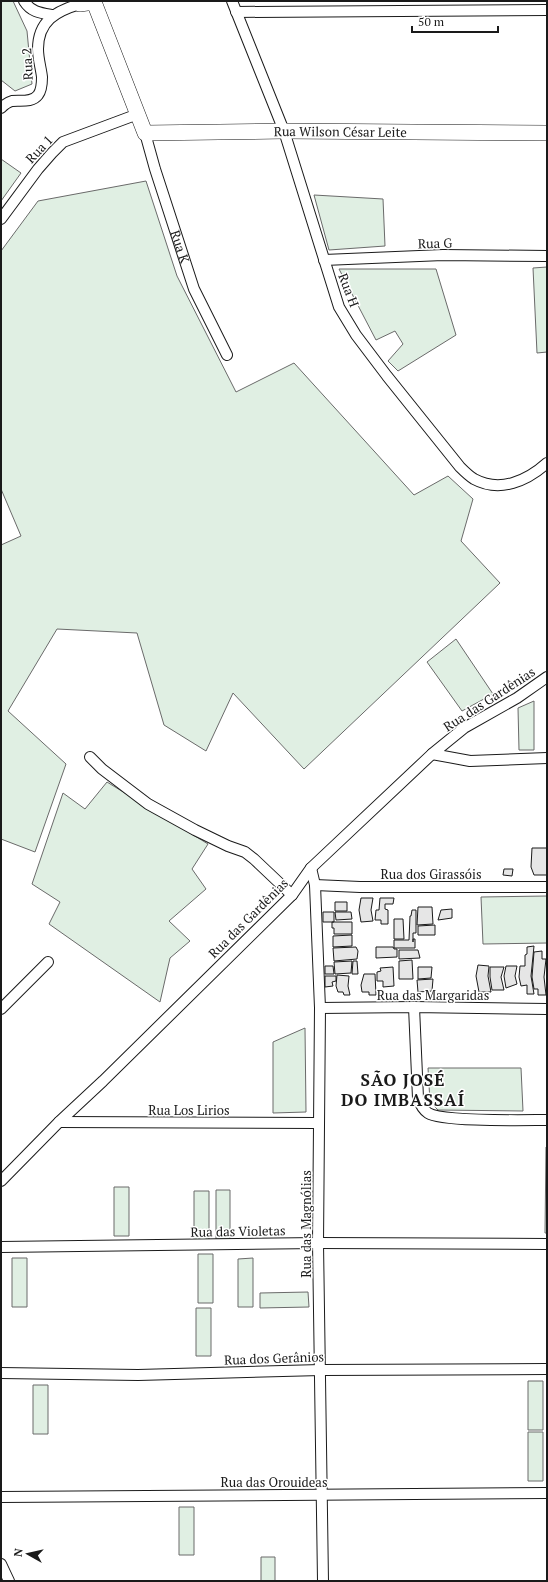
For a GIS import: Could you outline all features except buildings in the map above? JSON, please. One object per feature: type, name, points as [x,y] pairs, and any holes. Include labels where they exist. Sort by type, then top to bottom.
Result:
[{"type":"street","points":[[24,1],[27,7],[37,13],[52,16],[68,7],[89,2]]},
{"type":"street","name":"Rua H","points":[[232,1],[284,131],[339,307],[356,334],[387,376],[460,467],[473,478],[487,484],[504,485],[520,482],[547,463]]},
{"type":"street","name":"Rua K","points":[[89,2],[141,123],[194,289],[227,356]]},
{"type":"street","points":[[236,12],[547,10]]},
{"type":"street","name":"Rua 2","points":[[1,108],[11,102],[32,99],[38,95],[42,84],[41,64],[38,50],[40,34],[45,23],[52,16]]},
{"type":"street","name":"Rua Wilson César Leite","points":[[141,123],[284,131],[547,133]]},
{"type":"street","name":"Rua 1","points":[[1,219],[38,169],[63,142],[141,123]]},
{"type":"street","name":"Rua G","points":[[324,260],[443,255],[547,256]]},
{"type":"street","name":"Rua das Gardênias","points":[[1,1181],[59,1122],[103,1081],[292,895],[311,868],[432,754],[464,728],[517,698],[547,677]]},
{"type":"street","points":[[432,754],[470,761],[547,758]]},
{"type":"street","points":[[90,757],[102,769],[148,804],[195,830],[228,846],[245,852],[292,895]]},
{"type":"street","name":"Rua das Magnólias","points":[[311,868],[315,885],[320,1008],[318,1243],[323,1581]]},
{"type":"street","name":"Rua dos Girassóis","points":[[315,885],[360,887],[547,887]]},
{"type":"street","points":[[1,1009],[48,962]]},
{"type":"street","points":[[414,1007],[418,1098],[423,1109],[428,1113],[446,1118],[547,1120]]},
{"type":"street","name":"Rua das Margaridas","points":[[320,1008],[414,1007],[547,1009]]},
{"type":"street","name":"Rua Los Lirios","points":[[59,1122],[318,1123]]},
{"type":"street","name":"Rua das Violetas","points":[[1,1247],[318,1243],[547,1244]]},
{"type":"street","name":"Rua dos Gerânios","points":[[1,1373],[138,1375],[321,1370],[547,1369]]},
{"type":"street","name":"Rua das Orouideas","points":[[1,1497],[547,1493]]},
{"type":"street","points":[[1,1564],[9,1581]]},
{"type":"green space","points":[[1,1],[13,1],[27,31],[32,84],[15,91],[1,80]]},
{"type":"green space","points":[[1,159],[21,173],[1,201]]},
{"type":"green space","points":[[146,181],[177,276],[236,392],[294,363],[414,495],[448,476],[473,499],[461,541],[500,583],[304,769],[233,693],[206,751],[164,725],[137,633],[57,629],[8,711],[66,764],[35,852],[1,839],[1,545],[21,536],[1,489],[1,251],[38,201]]},
{"type":"green space","points":[[314,195],[383,199],[385,246],[329,250]]},
{"type":"green space","points":[[547,267],[547,352],[537,353],[533,268]]},
{"type":"green space","points":[[339,269],[436,269],[456,335],[398,371],[388,361],[403,344],[395,331],[376,340]]},
{"type":"green space","points":[[456,639],[493,694],[462,711],[427,662]]},
{"type":"green space","points":[[534,701],[534,750],[519,750],[518,708]]},
{"type":"green space","points":[[107,782],[208,844],[192,869],[206,889],[169,921],[190,941],[170,958],[160,1002],[49,924],[60,902],[32,884],[63,793],[85,809]]},
{"type":"green space","points":[[547,896],[547,943],[483,944],[481,897]]},
{"type":"green space","points":[[305,1028],[306,1112],[273,1113],[273,1042]]},
{"type":"green space","points":[[428,1068],[521,1068],[523,1111],[438,1110],[430,1102]]},
{"type":"green space","points":[[546,1147],[547,1233],[545,1233]]},
{"type":"green space","points":[[114,1187],[129,1187],[129,1236],[114,1236]]},
{"type":"green space","points":[[216,1190],[230,1190],[230,1239],[216,1239]]},
{"type":"green space","points":[[194,1191],[209,1191],[209,1240],[194,1240]]},
{"type":"green space","points":[[198,1254],[213,1254],[213,1303],[198,1303]]},
{"type":"green space","points":[[12,1258],[27,1258],[27,1307],[12,1307]]},
{"type":"green space","points":[[253,1258],[253,1307],[238,1307],[238,1259]]},
{"type":"green space","points":[[308,1292],[309,1307],[260,1308],[260,1293]]},
{"type":"green space","points":[[196,1308],[211,1308],[211,1356],[196,1356]]},
{"type":"green space","points":[[528,1381],[543,1381],[543,1430],[528,1430]]},
{"type":"green space","points":[[33,1385],[48,1385],[48,1434],[33,1434]]},
{"type":"green space","points":[[528,1432],[543,1432],[543,1481],[528,1481]]},
{"type":"green space","points":[[179,1507],[194,1507],[194,1555],[179,1555]]},
{"type":"green space","points":[[261,1557],[275,1557],[275,1581],[261,1581]]},
{"type":"district","name":"SÃO JOSÉ DO IMBASSAÍ","points":[[403,1089]]}]
